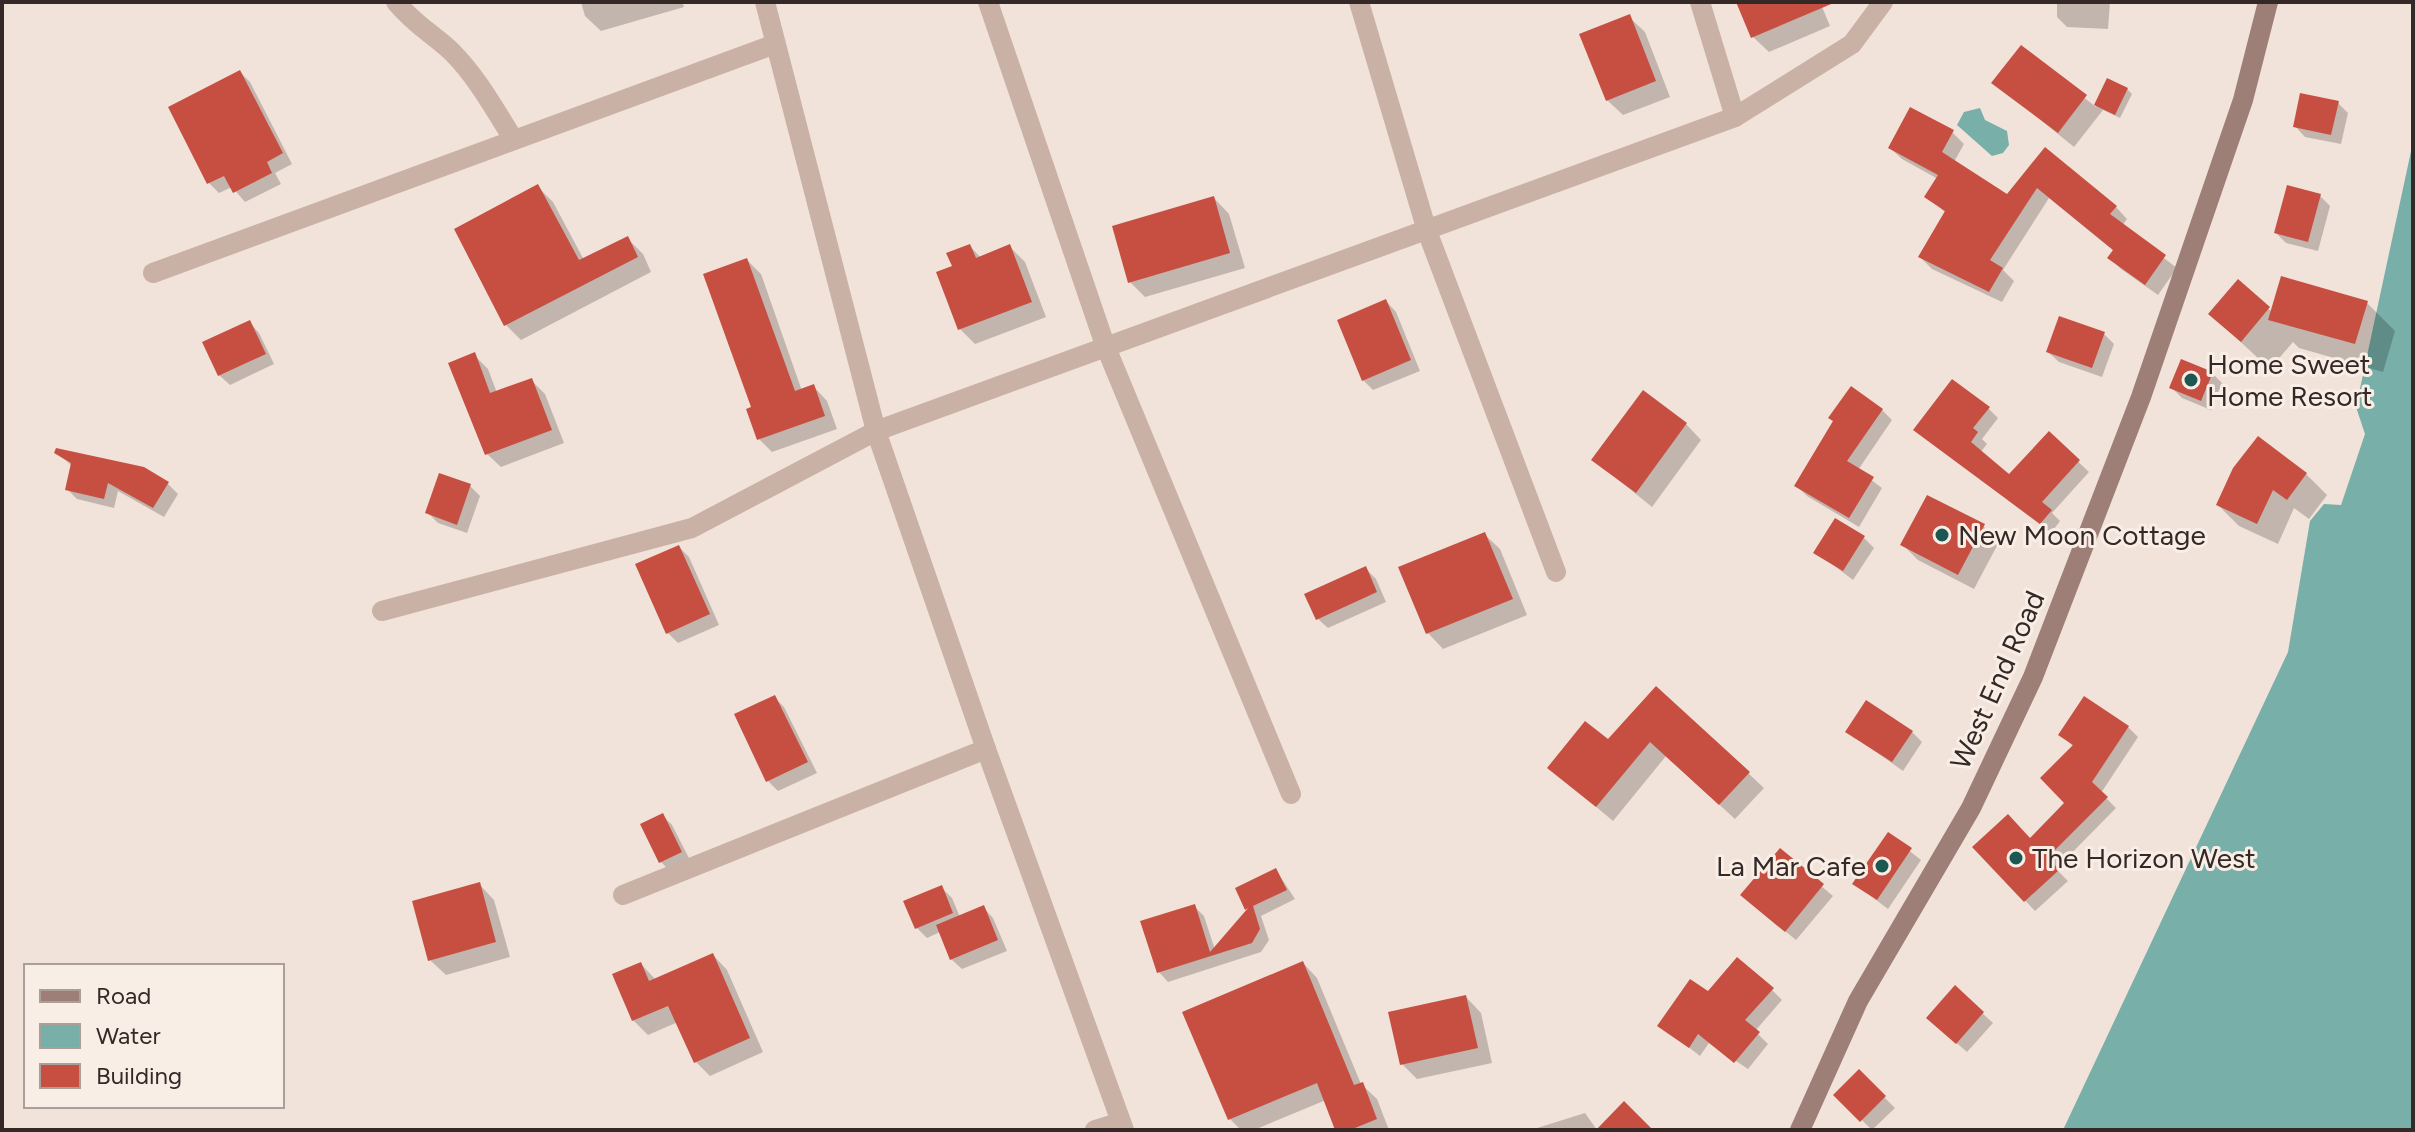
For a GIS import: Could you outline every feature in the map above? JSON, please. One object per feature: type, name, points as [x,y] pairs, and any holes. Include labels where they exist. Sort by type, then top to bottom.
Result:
[{"type":"main road","name":"West End Road","points":[[1800,1130],[1858,1001],[1971,808],[2033,677],[2141,397],[2243,100],[2268,2]]},
{"type":"street","points":[[396,2],[416,26],[452,52],[481,88],[514,140]]},
{"type":"street","points":[[765,2],[876,431],[986,749],[1122,1126],[1095,1130]]},
{"type":"street","points":[[988,2],[1105,345],[1291,794]]},
{"type":"street","points":[[1359,2],[1427,231],[1556,572]]},
{"type":"street","points":[[1700,2],[1735,117]]},
{"type":"street","points":[[382,611],[692,528],[876,431],[1735,117],[1852,44],[1883,2]]},
{"type":"street","points":[[153,273],[775,44]]},
{"type":"street","points":[[623,895],[986,749]]},
{"type":"water","points":[[1980,108],[1985,120],[2007,131],[2009,145],[2003,153],[1992,156],[1957,125],[1964,112]]},
{"type":"water","points":[[2413,142],[2413,1130],[2063,1130],[2288,652],[2310,521],[2324,504],[2341,505],[2365,434],[2356,407]]},
{"type":"building","points":[[1736,2],[1836,2],[1751,38]]},
{"type":"building","points":[[1630,14],[1656,81],[1606,101],[1579,34]]},
{"type":"building","points":[[2021,45],[2087,95],[2058,133],[1991,83]]},
{"type":"building","points":[[240,70],[283,153],[267,162],[272,173],[233,193],[224,176],[207,184],[168,107]]},
{"type":"building","points":[[2107,78],[2128,88],[2115,115],[2094,105]]},
{"type":"building","points":[[2300,93],[2339,101],[2331,135],[2293,127]]},
{"type":"building","points":[[1910,107],[1954,130],[1942,152],[2007,194],[2045,147],[2117,206],[2110,214],[2166,255],[2145,285],[2107,258],[2113,250],[2037,188],[1990,260],[2003,268],[1989,292],[1918,257],[1945,211],[1924,197],[1938,175],[1888,148]]},
{"type":"building","points":[[538,184],[579,260],[628,236],[638,257],[504,326],[454,229]]},
{"type":"building","points":[[2287,185],[2321,194],[2308,242],[2274,233]]},
{"type":"building","points":[[1214,196],[1230,253],[1128,283],[1112,226]]},
{"type":"building","points":[[970,244],[976,258],[1010,244],[1032,302],[958,330],[936,272],[952,266],[946,253]]},
{"type":"building","points":[[747,258],[795,391],[814,384],[825,416],[757,440],[746,409],[751,407],[703,274]]},
{"type":"building","points":[[2281,276],[2368,301],[2355,344],[2268,320]]},
{"type":"building","points":[[2238,279],[2270,307],[2241,342],[2208,314]]},
{"type":"building","points":[[1386,299],[1411,360],[1362,381],[1337,320]]},
{"type":"building","points":[[2059,316],[2105,332],[2092,368],[2046,352]]},
{"type":"building","points":[[250,320],[266,354],[218,376],[202,342]]},
{"type":"building","points":[[475,352],[490,393],[532,378],[552,430],[485,455],[448,363]]},
{"type":"building","name":"Home Sweet Home Resort","points":[[2181,359],[2213,372],[2201,401],[2169,388]]},
{"type":"building","points":[[1952,379],[1990,407],[1973,428],[1978,432],[1971,442],[2009,474],[2049,431],[2080,460],[2042,502],[2052,510],[2040,524],[1913,430]]},
{"type":"building","points":[[1851,386],[1883,409],[1847,461],[1874,477],[1849,518],[1794,486],[1833,421],[1828,418]]},
{"type":"building","points":[[1643,390],[1687,423],[1636,493],[1591,460]]},
{"type":"building","points":[[2258,436],[2307,473],[2287,500],[2273,490],[2257,524],[2216,505],[2233,468]]},
{"type":"building","points":[[56,448],[144,467],[169,482],[153,508],[108,483],[104,499],[65,490],[71,463],[54,453]]},
{"type":"building","points":[[439,473],[471,484],[457,525],[425,513]]},
{"type":"building","name":"New Moon Cottage","points":[[1927,495],[1985,524],[1958,575],[1900,545]]},
{"type":"building","points":[[1835,518],[1865,536],[1843,571],[1813,553]]},
{"type":"building","points":[[1485,532],[1513,599],[1426,634],[1398,567]]},
{"type":"building","points":[[679,545],[710,614],[666,634],[635,564]]},
{"type":"building","points":[[1366,566],[1377,592],[1316,620],[1304,594]]},
{"type":"building","points":[[1656,686],[1750,772],[1719,805],[1650,742],[1596,807],[1547,768],[1585,721],[1608,739]]},
{"type":"building","points":[[775,695],[808,762],[766,782],[734,714]]},
{"type":"building","points":[[2084,696],[2129,726],[2092,782],[2108,797],[2048,857],[2059,870],[2024,902],[1972,847],[2008,814],[2030,838],[2064,803],[2040,778],[2073,745],[2058,735]]},
{"type":"building","points":[[1866,700],[1913,731],[1892,762],[1845,732]]},
{"type":"building","points":[[663,813],[682,852],[659,863],[640,824]]},
{"type":"building","name":"La Mar Cafe","points":[[1888,832],[1912,848],[1877,900],[1852,884]]},
{"type":"building","points":[[1780,848],[1824,884],[1785,932],[1740,895]]},
{"type":"building","points":[[1276,868],[1287,890],[1253,906],[1260,929],[1252,943],[1157,973],[1140,921],[1195,904],[1210,952],[1248,908],[1245,910],[1235,888]]},
{"type":"building","points":[[480,882],[496,942],[428,961],[412,901]]},
{"type":"building","points":[[942,885],[953,913],[915,929],[903,901]]},
{"type":"building","points":[[984,905],[998,940],[950,960],[936,925]]},
{"type":"building","points":[[713,953],[750,1038],[694,1063],[668,1006],[632,1021],[612,974],[641,962],[649,981]]},
{"type":"building","points":[[1737,957],[1774,988],[1745,1020],[1760,1032],[1734,1063],[1698,1034],[1689,1048],[1657,1026],[1690,979],[1708,991]]},
{"type":"building","points":[[1303,961],[1354,1085],[1363,1082],[1377,1119],[1350,1130],[1335,1130],[1317,1083],[1228,1120],[1182,1012]]},
{"type":"building","points":[[1955,985],[1984,1012],[1956,1044],[1926,1018]]},
{"type":"building","points":[[1466,995],[1478,1048],[1400,1065],[1388,1012]]},
{"type":"building","points":[[1859,1069],[1886,1096],[1860,1122],[1833,1095]]},
{"type":"building","points":[[1624,1101],[1653,1130],[1596,1130]]},
{"type":"place","name":"Home Sweet Home Resort","points":[[2191,380]]},
{"type":"place","name":"New Moon Cottage","points":[[1942,535]]},
{"type":"place","name":"The Horizon West","points":[[2016,858]]},
{"type":"place","name":"La Mar Cafe","points":[[1882,866]]}]
